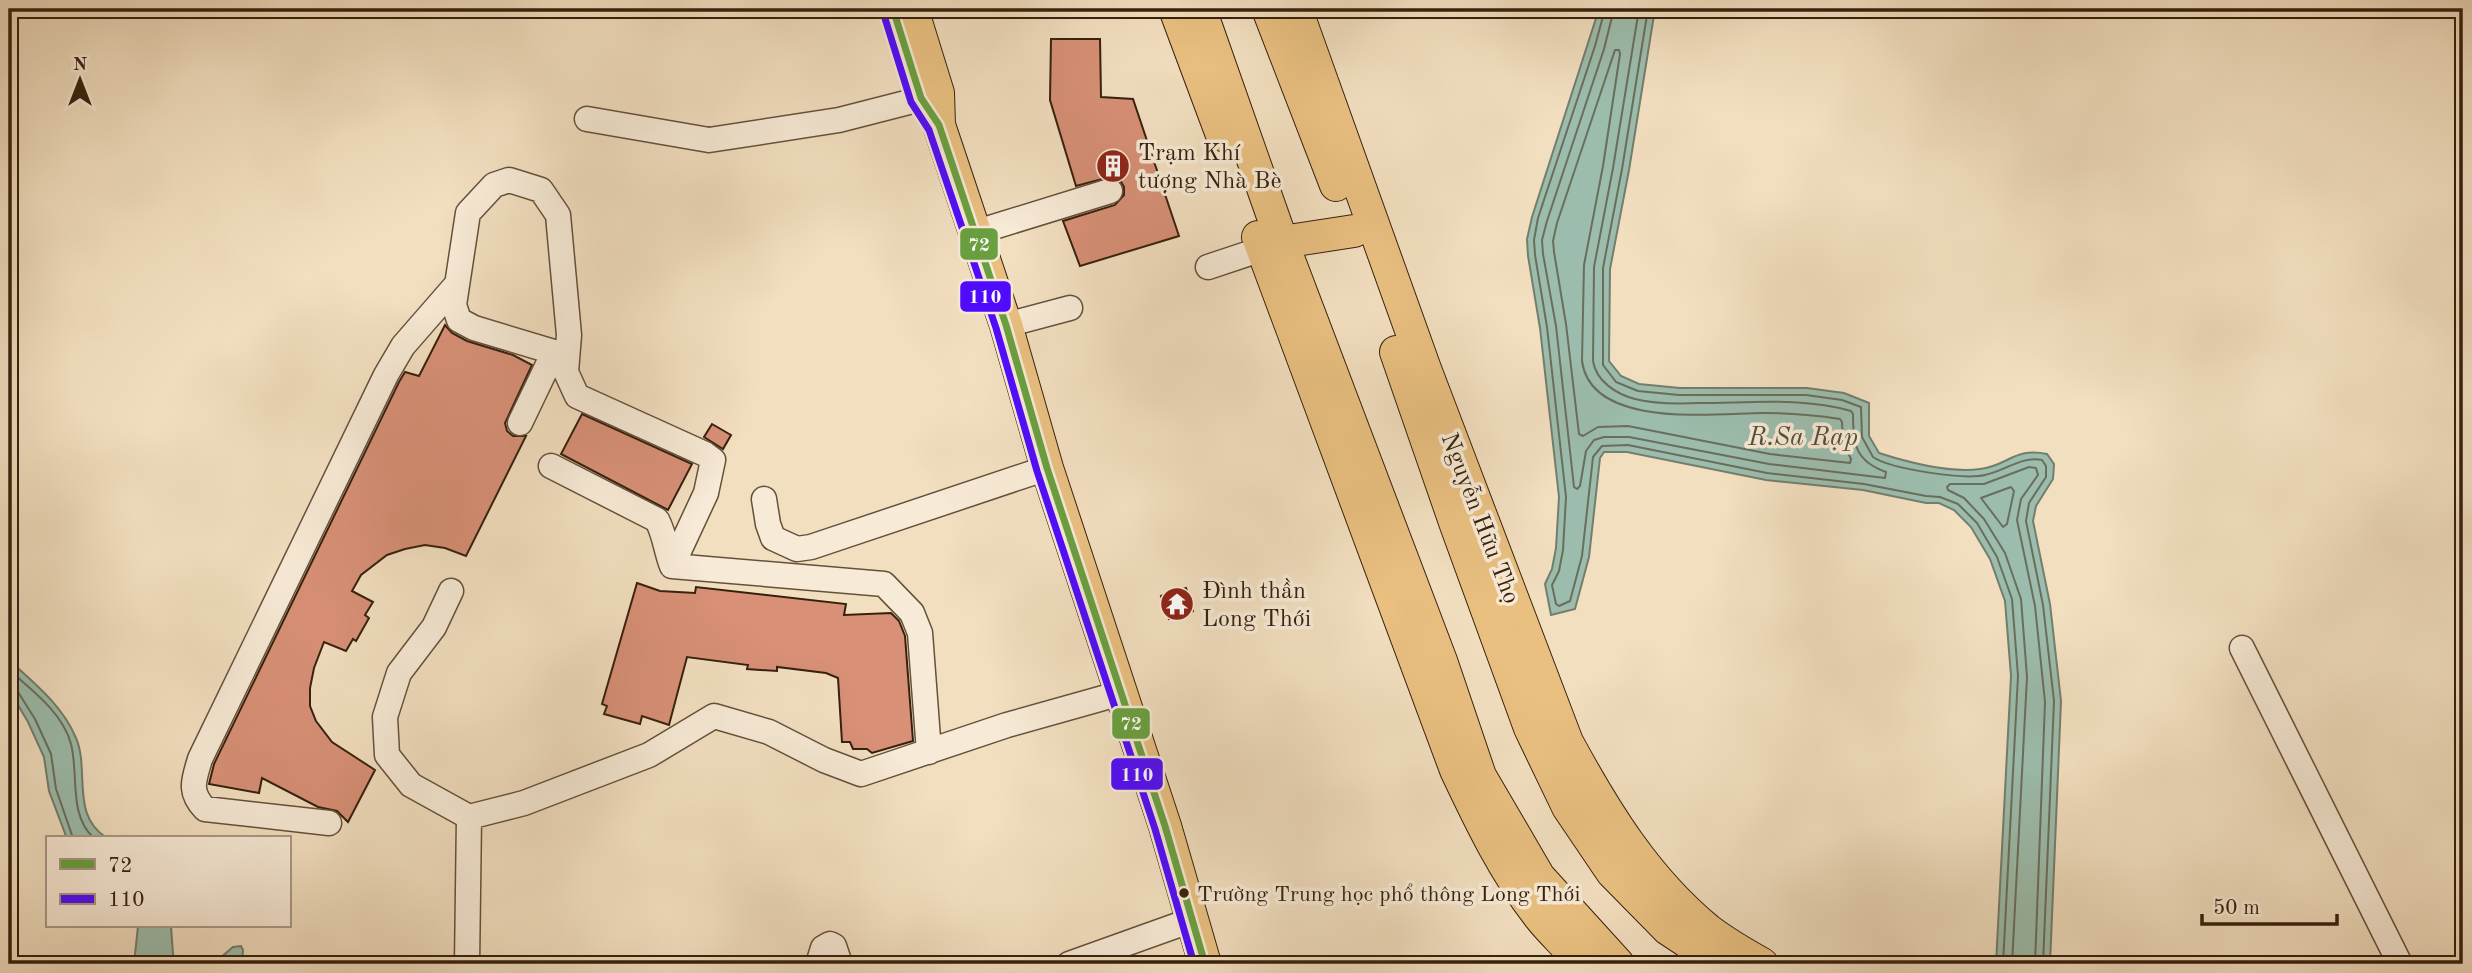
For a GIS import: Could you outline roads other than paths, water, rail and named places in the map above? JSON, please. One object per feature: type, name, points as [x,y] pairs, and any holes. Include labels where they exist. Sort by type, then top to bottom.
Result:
[{"type":"main road","points":[[893,9],[921,99],[939,125]]},
{"type":"main road","points":[[912,9],[938,93],[939,125],[1006,325],[1047,468],[1121,692],[1205,964]]},
{"type":"main road","points":[[1175,9],[1272,245],[1313,355],[1456,771],[1487,836],[1517,886],[1540,918],[1582,964]]},
{"type":"main road","points":[[1200,9],[1272,245]]},
{"type":"main road","name":"Nguyễn Hữu Thọ","points":[[1268,9],[1468,522],[1567,742],[1598,800],[1633,852],[1678,902],[1709,930],[1762,964]]},
{"type":"main road","name":"Nguyễn Hữu Thọ","points":[[1296,9],[1468,522],[1530,728],[1568,807],[1612,872],[1668,929],[1721,964]]},
{"type":"main road","points":[[1272,245],[1354,231]]},
{"type":"main road","points":[[1313,355],[1441,661],[1480,776],[1539,877],[1618,964]]},
{"type":"street","points":[[587,119],[709,140],[839,120],[921,99]]},
{"type":"street","points":[[520,423],[561,354],[569,335],[558,215],[541,190],[509,180],[494,185],[468,213],[454,305],[458,320],[474,328],[561,354]]},
{"type":"street","points":[[974,233],[1110,191]]},
{"type":"street","points":[[1208,267],[1272,245]]},
{"type":"street","points":[[329,823],[205,809],[196,800],[192,785],[200,759],[386,375],[403,346],[457,284]]},
{"type":"street","points":[[1006,325],[1069,308]]},
{"type":"street","points":[[561,354],[577,396],[713,460],[706,494],[672,566]]},
{"type":"street","points":[[551,466],[657,520],[664,532],[666,551],[672,566]]},
{"type":"street","points":[[764,499],[773,538],[797,549],[811,547],[1047,468]]},
{"type":"street","points":[[672,566],[884,584],[912,613],[920,634],[929,752]]},
{"type":"street","points":[[450,591],[435,627],[400,673],[385,717],[387,755],[411,785],[470,817],[524,803],[649,755],[715,716],[769,732],[824,760],[861,774],[1007,725],[1121,692]]},
{"type":"street","points":[[2242,648],[2400,964]]},
{"type":"street","points":[[467,964],[470,817]]},
{"type":"street","points":[[1069,964],[1192,920]]},
{"type":"street","points":[[818,964],[823,948],[830,944],[834,946],[840,964]]},
{"type":"water","name":"R.Sa Rạp","points":[[1599,9],[1655,9],[1610,269],[1609,361],[1621,376],[1639,384],[1680,388],[1807,388],[1844,393],[1869,403],[1869,436],[1879,453],[1915,463],[1968,470],[1990,467],[2027,453],[2047,454],[2054,464],[2053,479],[2036,506],[2033,521],[2050,604],[2061,701],[2050,964],[1996,964],[2011,676],[2005,601],[1990,559],[1971,527],[1954,510],[1939,503],[1926,503],[1863,490],[1766,480],[1627,452],[1604,452],[1600,458],[1589,557],[1575,609],[1551,615],[1545,584],[1552,569],[1556,548],[1559,497],[1527,239]]},
{"type":"water","points":[[9,660],[63,715],[80,751],[83,792],[89,817],[105,836],[66,836],[49,791],[44,757],[9,690]]},
{"type":"water","points":[[138,928],[171,928],[176,964],[134,964]]},
{"type":"water","points":[[241,946],[242,964],[213,964],[233,947]]},
{"type":"place","name":"Trạm Khí tượng Nhà Bè","points":[[1113,166]]},
{"type":"place","name":"Đình thần Long Thới","points":[[1177,604]]},
{"type":"place","name":"Trường Trung học phổ thông Long Thới","points":[[1184,893]]}]
